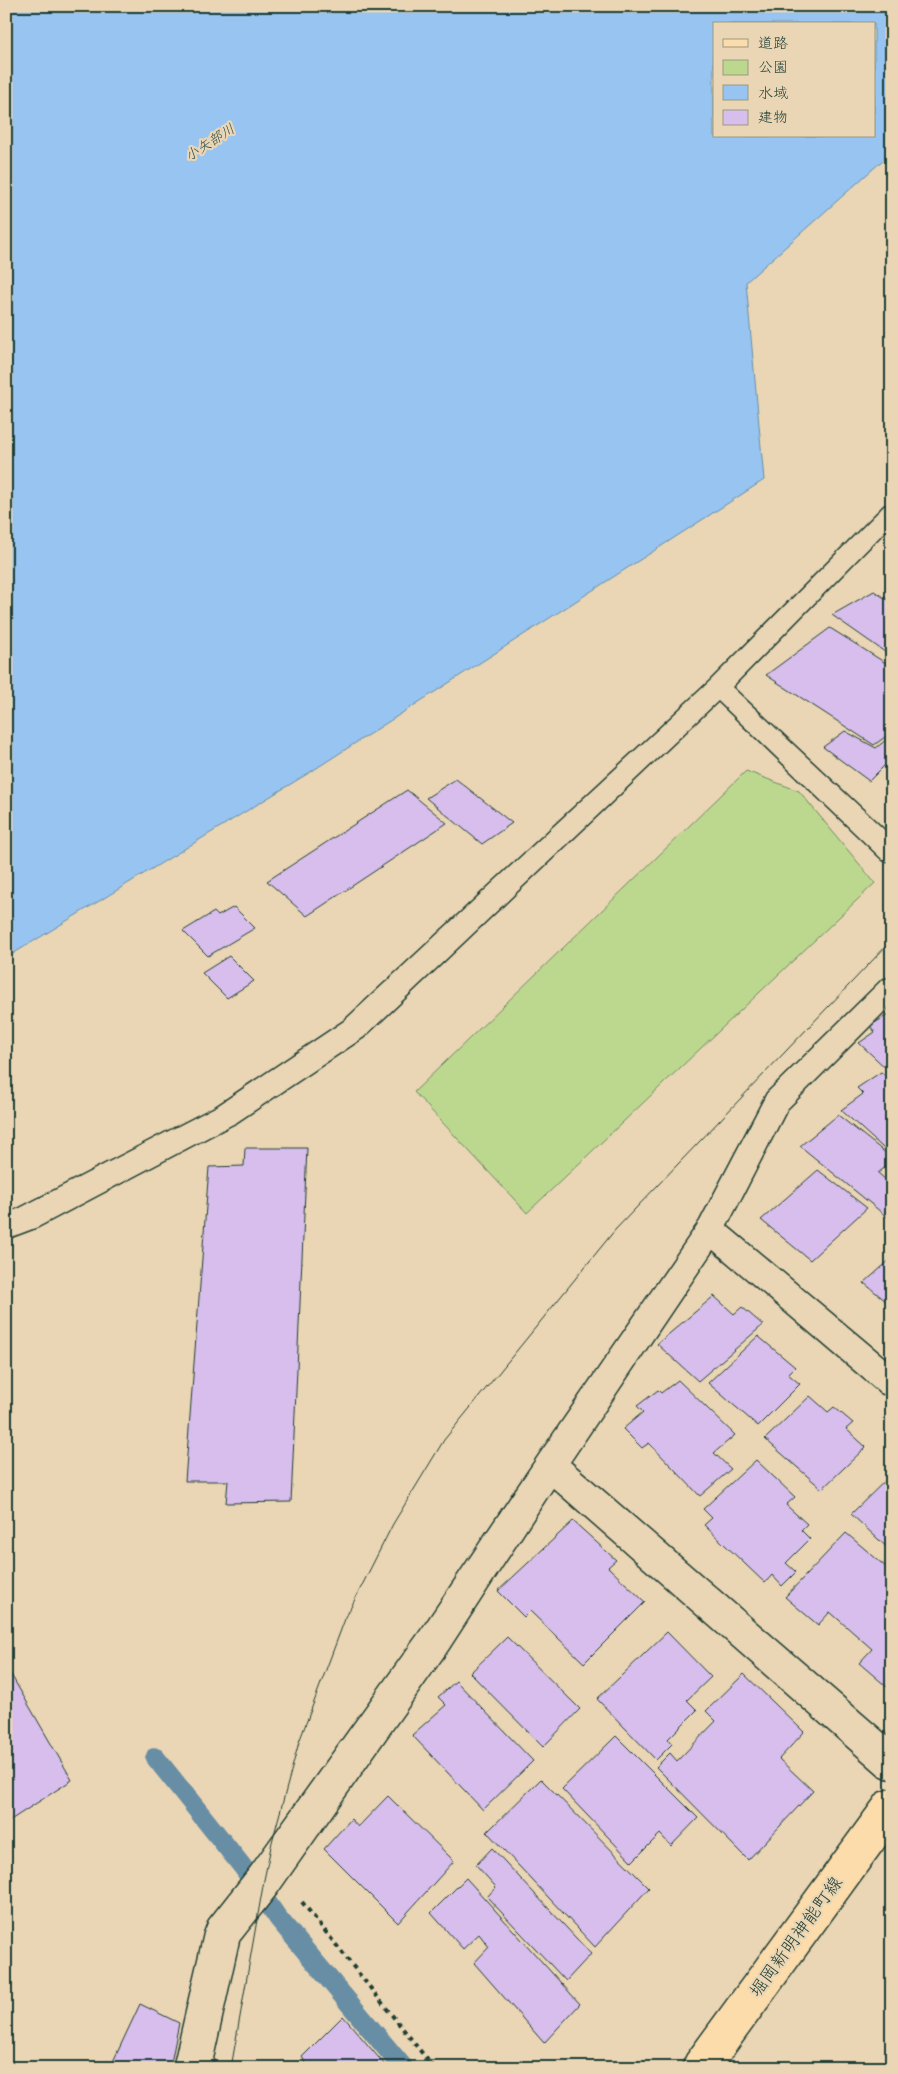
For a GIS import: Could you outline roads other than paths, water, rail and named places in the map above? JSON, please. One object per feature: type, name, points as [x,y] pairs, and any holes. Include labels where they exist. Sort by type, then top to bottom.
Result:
[{"type":"main road","name":"堀岡新明神能町線","points":[[700,2068],[892,1806]]},
{"type":"street","points":[[6,1226],[28,1218],[227,1114],[354,1029],[718,687],[892,511]]},
{"type":"street","points":[[718,687],[892,853]]},
{"type":"street","points":[[192,2068],[222,1933],[273,1867],[436,1638],[550,1465],[710,1230],[777,1101],[892,987]]},
{"type":"street","points":[[710,1230],[892,1383]]},
{"type":"street","points":[[550,1465],[892,1763]]},
{"type":"water","name":"小矢部川","points":[[6,6],[892,6],[892,152],[746,282],[764,480],[312,771],[6,958]]},
{"type":"waterway","points":[[155,1757],[242,1866],[278,1918],[404,2068]]},
{"type":"tram line","points":[[231,2068],[264,1880],[272,1842],[299,1742],[345,1619],[393,1524],[444,1440],[615,1230],[892,940]]}]
